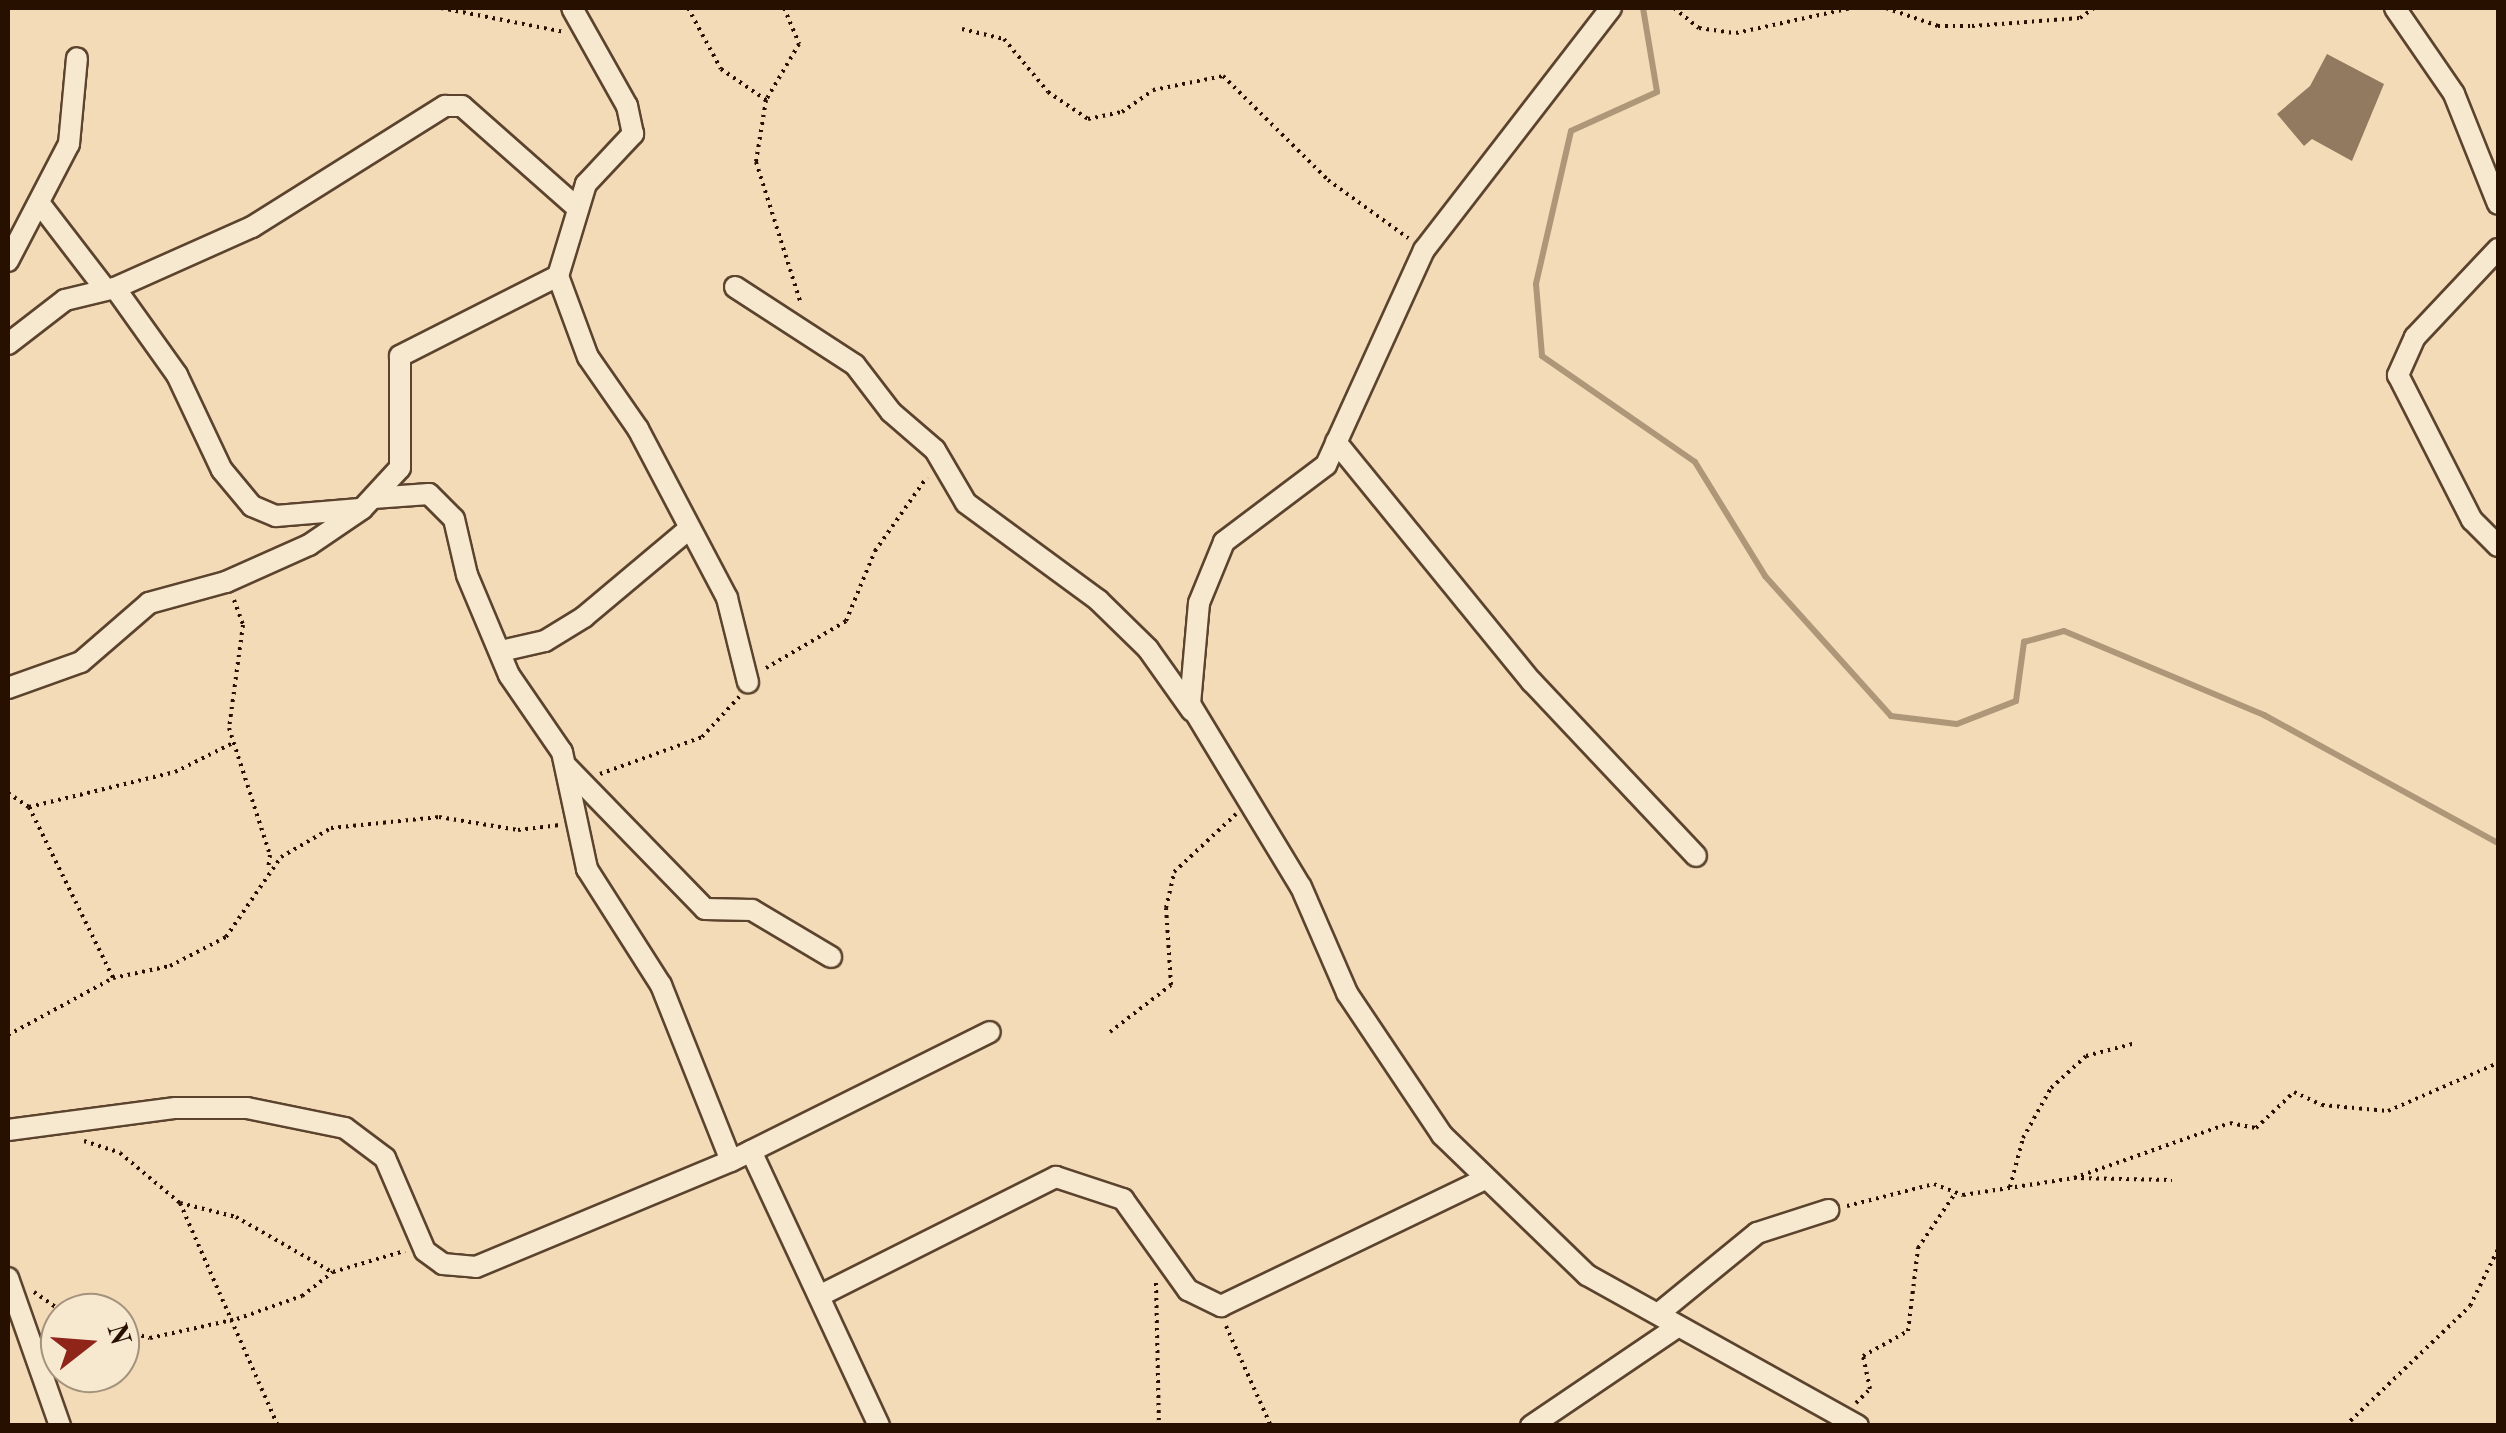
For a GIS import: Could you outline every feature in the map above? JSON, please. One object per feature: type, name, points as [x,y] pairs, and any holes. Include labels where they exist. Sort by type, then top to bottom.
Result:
[{"type":"street","points":[[572,8],[585,38],[627,106],[633,134],[575,206],[558,276],[588,357],[638,429],[740,632],[748,682]]},
{"type":"street","points":[[1192,711],[1199,603],[1224,542],[1314,478],[1336,442],[1424,250],[1611,8]]},
{"type":"street","points":[[2395,8],[2454,94],[2498,204]]},
{"type":"street","points":[[8,261],[40,204],[76,117],[77,58]]},
{"type":"street","points":[[8,344],[64,300],[111,289],[252,227],[399,129],[454,104],[575,206]]},
{"type":"street","points":[[40,204],[177,375],[222,470],[252,506],[276,516],[367,503],[415,491],[442,503],[501,652],[573,772],[706,910],[752,910],[831,957]]},
{"type":"street","points":[[2498,249],[2415,336],[2398,375],[2472,520],[2498,546]]},
{"type":"street","points":[[8,688],[81,662],[149,603],[226,582],[309,546],[367,503],[404,460],[400,356],[558,276]]},
{"type":"street","points":[[735,287],[855,364],[891,412],[935,450],[966,503],[1098,600],[1148,649],[1251,802],[1394,1071],[1485,1178],[1587,1275],[1850,1421]]},
{"type":"street","points":[[1336,442],[1532,682],[1696,856]]},
{"type":"street","points":[[501,652],[564,630],[689,529]]},
{"type":"street","points":[[573,772],[576,826],[587,869],[661,984],[730,1161]]},
{"type":"street","points":[[8,1130],[56,1128],[176,1108],[247,1108],[346,1128],[385,1158],[425,1251],[457,1266],[494,1263],[730,1161],[990,1032]]},
{"type":"street","points":[[751,1151],[880,1426]]},
{"type":"street","points":[[821,1295],[1056,1177],[1123,1199],[1188,1290],[1213,1305],[1250,1296],[1485,1178]]},
{"type":"street","points":[[1658,1314],[1757,1233],[1828,1210]]},
{"type":"street","points":[[8,1278],[60,1426]]},
{"type":"street","points":[[1530,1426],[1677,1327]]},
{"type":"path","points":[[441,8],[585,38]]},
{"type":"path","points":[[688,8],[721,69],[766,100]]},
{"type":"path","points":[[784,8],[799,44],[766,100],[759,180],[792,256],[803,328]]},
{"type":"path","points":[[1674,8],[1699,28],[1736,33],[1852,8]]},
{"type":"path","points":[[1886,8],[1938,26],[1972,26],[2080,18],[2094,8]]},
{"type":"path","points":[[962,29],[1004,38],[1048,92],[1088,119],[1122,112],[1153,90],[1223,76],[1328,180],[1424,250]]},
{"type":"path","points":[[573,772],[665,756],[702,737],[748,682],[846,621],[875,551],[920,496],[935,450]]},
{"type":"path","points":[[226,582],[243,625],[228,716],[232,743],[270,855],[268,872]]},
{"type":"path","points":[[29,807],[175,772],[232,743]]},
{"type":"path","points":[[8,793],[29,807],[112,978]]},
{"type":"path","points":[[1110,1032],[1171,985],[1166,908],[1179,863],[1251,802]]},
{"type":"path","points":[[8,1035],[112,978],[170,966],[226,937],[268,872],[302,841],[372,820],[439,816],[518,830],[576,826]]},
{"type":"path","points":[[2010,1187],[2023,1138],[2050,1088],[2086,1056],[2136,1043]]},
{"type":"path","points":[[2074,1178],[2230,1123],[2256,1128],[2294,1092],[2338,1108],[2361,1103],[2388,1111],[2498,1063]]},
{"type":"path","points":[[56,1128],[120,1153],[180,1203],[237,1319],[278,1426]]},
{"type":"path","points":[[1828,1210],[1922,1184],[1954,1195],[2074,1178],[2172,1180]]},
{"type":"path","points":[[1850,1421],[1870,1389],[1863,1356],[1908,1332],[1918,1248],[1954,1195]]},
{"type":"path","points":[[180,1203],[236,1218],[333,1272]]},
{"type":"path","points":[[2345,1426],[2470,1306],[2498,1250]]},
{"type":"path","points":[[140,1335],[150,1338],[237,1319],[302,1296],[333,1272],[425,1251]]},
{"type":"path","points":[[1159,1426],[1151,1328],[1162,1258]]},
{"type":"path","points":[[1213,1305],[1240,1348],[1270,1426]]},
{"type":"building","points":[[2327,54],[2384,84],[2352,161],[2312,139],[2304,146],[2277,114],[2310,86]]},
{"type":"waterway","points":[[1643,8],[1657,92],[1571,131],[1536,284],[1542,356],[1695,462],[1765,576],[1891,716],[1957,724],[2016,701],[2024,642],[2064,631],[2264,715],[2498,843]]}]
